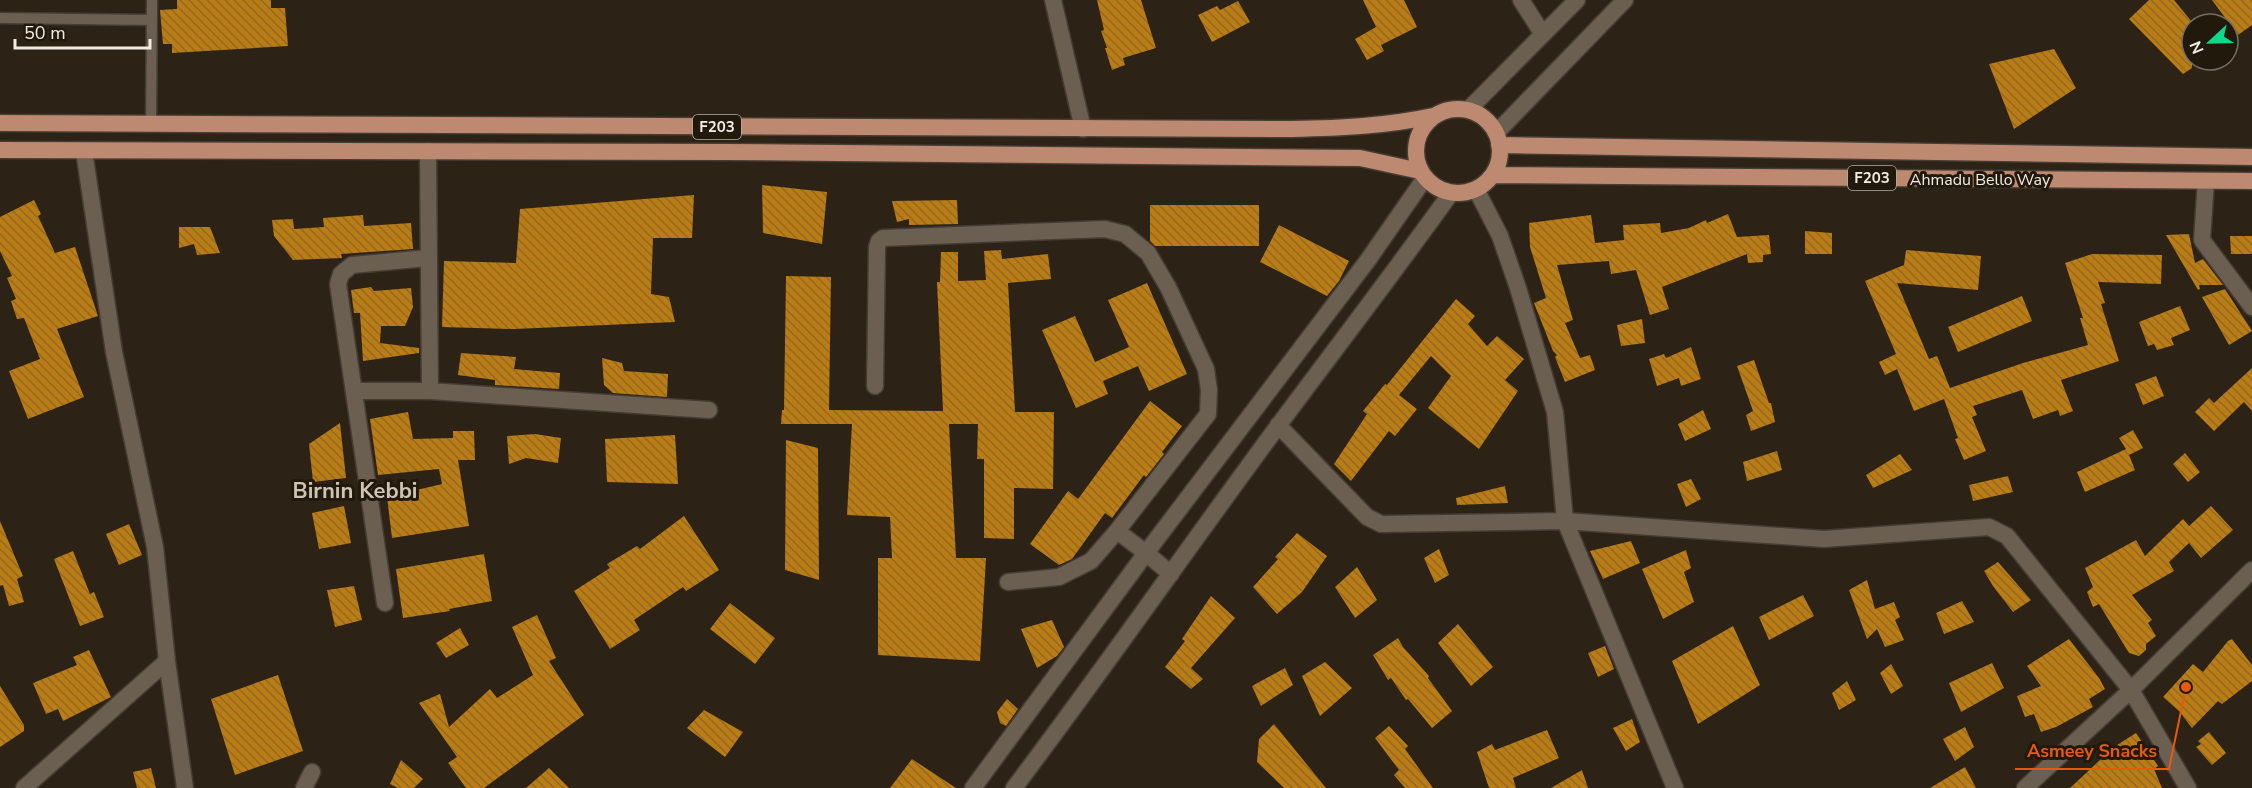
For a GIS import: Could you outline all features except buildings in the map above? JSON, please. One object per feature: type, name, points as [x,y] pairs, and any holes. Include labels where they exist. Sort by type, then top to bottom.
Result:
[{"type":"main road","points":[[1456,108],[1480,114],[1489,123],[1498,139],[1500,155],[1492,175],[1476,189],[1463,193],[1451,193],[1437,187],[1423,174],[1416,159],[1418,135],[1433,116],[1444,110],[1456,108]]},
{"type":"main road","name":"F203","points":[[0,123],[1083,129],[1346,128],[1433,116]]},
{"type":"main road","name":"F203","points":[[1498,139],[2252,157]]},
{"type":"main road","name":"F203","points":[[0,150],[1360,158],[1423,174]]},
{"type":"main road","name":"Ahmadu Bello Way","points":[[1492,175],[2252,181]]},
{"type":"street","points":[[1053,0],[1083,129]]},
{"type":"street","points":[[1521,0],[1542,33]]},
{"type":"street","points":[[1468,110],[1577,0]]},
{"type":"street","points":[[1498,139],[1625,0]]},
{"type":"street","points":[[84,151],[114,352],[155,547],[166,661],[185,788]]},
{"type":"street","points":[[428,151],[430,391]]},
{"type":"street","points":[[973,788],[1146,553],[1368,260],[1423,174]]},
{"type":"street","points":[[2206,181],[2202,240],[2252,307]]},
{"type":"street","points":[[1476,189],[1500,236],[1555,412],[1565,521],[1675,788]]},
{"type":"street","points":[[1014,788],[1172,574],[1278,425],[1451,193]]},
{"type":"street","points":[[875,386],[877,247],[883,238],[1105,229],[1125,234],[1148,253],[1168,287],[1206,369],[1209,390],[1208,414],[1091,561],[1059,577],[1008,582]]},
{"type":"street","points":[[385,603],[338,284],[341,274],[352,265],[428,258]]},
{"type":"street","points":[[354,391],[430,391],[710,410]]},
{"type":"street","points":[[1278,425],[1367,517],[1381,524],[1565,521],[1824,539],[1989,527],[2007,536],[2131,690],[2188,788]]},
{"type":"street","points":[[1117,531],[1172,574]]},
{"type":"street","points":[[2025,788],[2131,690],[2252,570]]},
{"type":"street","points":[[24,788],[166,661]]},
{"type":"street","points":[[304,788],[312,772]]},
{"type":"lane","points":[[151,124],[152,0]]},
{"type":"lane","points":[[0,18],[152,20]]},
{"type":"place","name":"Asmeey Snacks","points":[[2186,687]]},
{"type":"district","name":"Birnin Kebbi","points":[[355,490]]}]
